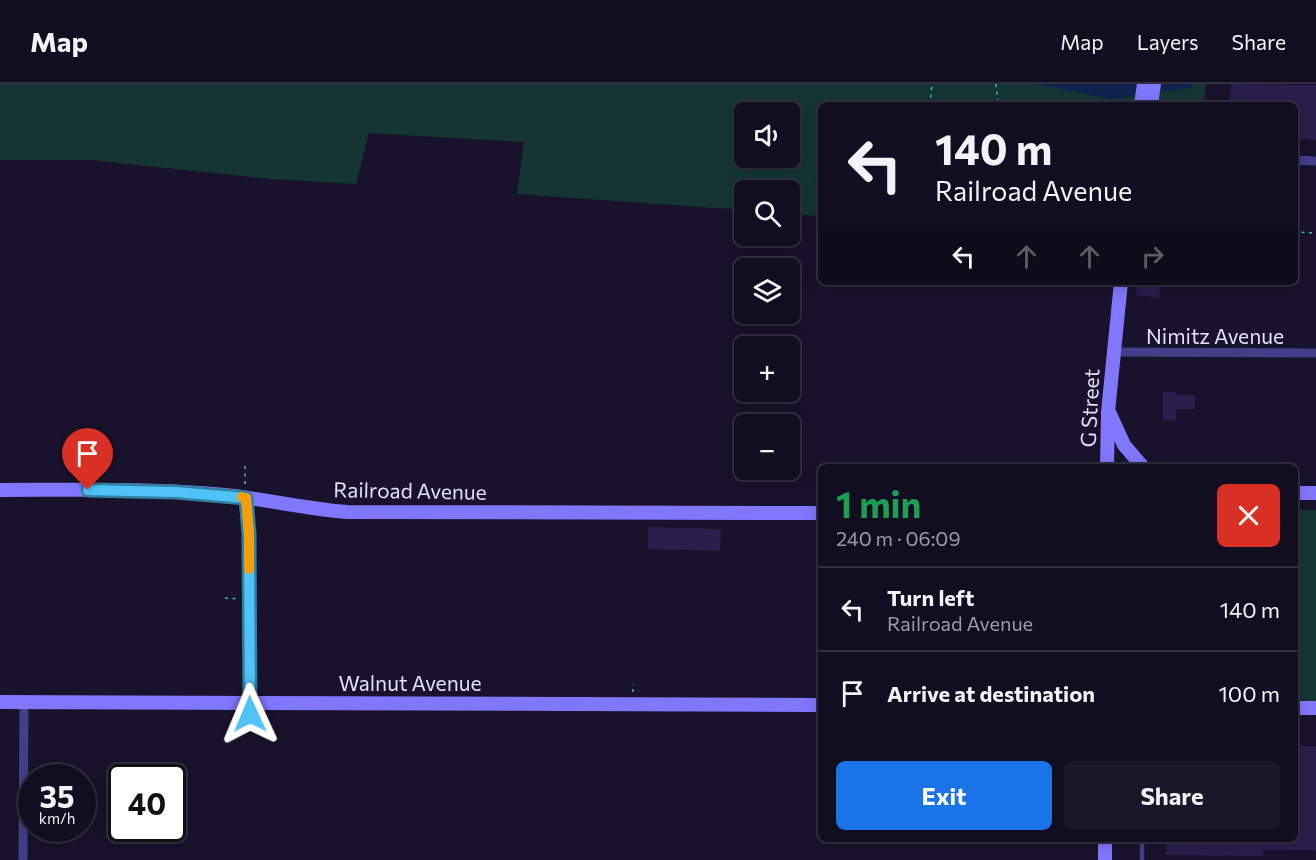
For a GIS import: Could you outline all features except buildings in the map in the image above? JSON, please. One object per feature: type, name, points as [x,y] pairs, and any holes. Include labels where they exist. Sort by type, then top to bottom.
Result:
[{"type":"main road","points":[[1141,102],[1144,84]]},
{"type":"main road","points":[[1151,102],[1154,84]]},
{"type":"main road","name":"G Street","points":[[1107,464],[1108,412],[1121,285]]},
{"type":"main road","points":[[1108,412],[1124,446],[1140,464]]},
{"type":"main road","points":[[1102,464],[1106,443]]},
{"type":"main road","name":"Railroad Avenue","points":[[0,490],[141,490],[246,498],[305,508],[347,512],[818,513]]},
{"type":"main road","points":[[1298,493],[1316,493]]},
{"type":"main road","name":"Walnut Avenue","points":[[0,702],[250,709],[818,705]]},
{"type":"main road","points":[[1298,708],[1316,708]]},
{"type":"main road","points":[[1105,842],[1105,860]]},
{"type":"street","points":[[1298,160],[1316,161]]},
{"type":"street","name":"Nimitz Avenue","points":[[1113,352],[1316,353]]},
{"type":"street","points":[[246,498],[249,534],[250,709]]},
{"type":"street","points":[[23,860],[24,702]]},
{"type":"lane","points":[[1142,842],[1142,860]]},
{"type":"path","points":[[930,102],[932,84]]},
{"type":"path","points":[[996,84],[998,102]]},
{"type":"path","points":[[1298,232],[1316,233]]},
{"type":"path","points":[[245,466],[246,498]]},
{"type":"path","points":[[225,598],[249,599]]},
{"type":"green space","points":[[0,84],[1206,84],[1204,102],[818,102],[818,216],[800,215],[800,180],[734,180],[734,209],[517,194],[524,142],[369,133],[356,184],[271,179],[91,160],[0,160]]},
{"type":"green space","points":[[1298,510],[1316,510],[1316,701],[1298,701]]},
{"type":"water","points":[[1037,84],[1193,84],[1191,88],[1111,99]]},
{"type":"slow traffic","points":[[242,497],[246,498],[249,569]]},
{"type":"route","points":[[88,490],[176,492],[246,498],[249,534],[250,714]]}]
